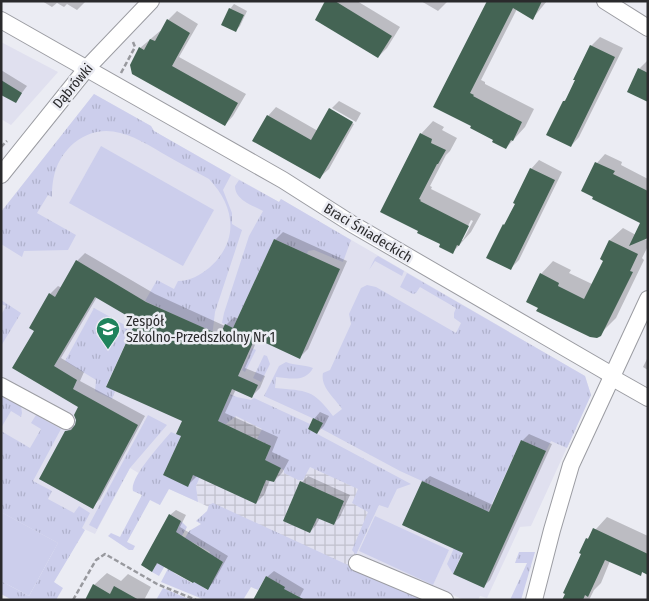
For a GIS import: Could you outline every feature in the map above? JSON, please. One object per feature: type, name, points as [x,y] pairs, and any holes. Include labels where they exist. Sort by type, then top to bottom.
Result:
[{"type":"street","name":"Dąbrówki","points":[[1,175],[87,68],[151,1]]},
{"type":"street","points":[[605,1],[648,28]]},
{"type":"street","name":"Braci Śniadeckich","points":[[1,20],[283,180],[352,224],[648,398]]},
{"type":"street","points":[[534,600],[566,481],[580,444],[648,299]]},
{"type":"street","points":[[1,386],[66,421]]},
{"type":"street","points":[[357,563],[445,600]]},
{"type":"path","points":[[121,74],[135,47],[133,42]]},
{"type":"path","points":[[126,53],[130,56]]},
{"type":"path","points":[[74,600],[96,560],[105,554],[158,584],[196,600]]},
{"type":"shaded area","points":[[1,42],[58,72],[11,125],[1,119]]},
{"type":"shaded area","points":[[94,94],[151,126],[154,131],[279,202],[281,199],[585,376],[591,395],[531,526],[520,527],[487,598],[480,596],[478,600],[464,600],[446,592],[441,593],[356,555],[382,498],[196,486],[198,502],[154,482],[130,468],[95,534],[84,529],[1,590],[1,212]]},
{"type":"shaded area","points":[[247,408],[309,440],[382,498],[348,570],[198,502],[196,486],[221,428]]},
{"type":"green space","points":[[94,94],[231,175],[223,190],[232,213],[232,224],[242,230],[215,312],[213,329],[172,416],[201,327],[145,301],[157,280],[174,289],[178,281],[195,277],[209,268],[226,247],[230,224],[229,212],[218,189],[209,179],[130,136],[108,131],[97,132],[85,136],[74,143],[63,155],[54,174],[52,197],[48,195],[37,213],[76,235],[68,250],[24,251],[22,257],[1,244],[1,212]]},
{"type":"green space","points":[[101,146],[214,210],[183,266],[69,203]]},
{"type":"green space","points":[[239,180],[279,202],[281,199],[351,240],[343,262],[314,250],[308,251],[307,254],[274,239],[233,328],[222,323],[224,313],[249,236],[263,211],[245,202],[238,195],[235,186]]},
{"type":"green space","points":[[378,256],[404,271],[402,276],[375,261],[369,270]]},
{"type":"green space","points":[[407,273],[585,376],[591,395],[567,448],[551,441],[546,451],[521,440],[481,527],[477,506],[400,471],[320,428],[323,423],[264,396],[279,366],[286,362],[313,368],[310,373],[301,378],[276,377],[275,388],[308,393],[320,401],[333,416],[342,409],[326,388],[323,373],[330,370],[351,324],[349,314],[361,288],[367,285],[376,287],[456,333],[461,323],[454,318],[456,308],[420,287],[413,294],[400,287]]},
{"type":"green space","points":[[1,300],[21,313],[1,346],[1,315],[6,306],[1,304]]},
{"type":"green space","points":[[94,308],[132,329],[106,386],[115,391],[112,399],[95,391],[96,380],[65,361]]},
{"type":"green space","points":[[252,348],[256,350],[245,372],[242,370]]},
{"type":"green space","points":[[264,355],[267,356],[270,364],[261,382],[253,378]]},
{"type":"green space","points":[[230,394],[251,400],[254,398],[310,424],[308,429],[411,484],[397,489],[388,508],[379,505],[356,555],[352,550],[368,512],[352,503],[358,489],[310,467],[303,480],[298,480],[284,473],[284,470],[265,460],[271,446],[257,439],[262,429],[236,416],[221,428],[196,486],[198,502],[169,489],[160,505],[150,500],[127,542],[135,546],[133,550],[129,550],[108,536],[111,533],[120,537],[142,495],[133,491],[136,478],[147,461],[171,432],[181,436],[163,475],[188,486]]},
{"type":"green space","points":[[1,395],[21,406],[22,413],[21,417],[11,411],[1,428]]},
{"type":"green space","points":[[36,415],[61,429],[33,481],[52,491],[48,499],[74,513],[79,506],[90,513],[82,528],[85,530],[54,582],[63,588],[56,600],[12,600],[1,594],[1,581],[29,596],[58,543],[1,512],[1,431],[30,448],[41,429],[31,423]]},
{"type":"green space","points":[[148,415],[167,425],[130,468],[97,529],[89,525]]},
{"type":"green space","points":[[213,503],[350,566],[350,568],[429,600],[296,600],[298,596],[283,590],[284,587],[266,576],[258,590],[251,587],[243,600],[205,600],[161,582],[174,557],[174,573],[192,583],[194,581],[207,590],[223,562],[209,555],[210,552],[192,542],[178,550],[189,531],[201,524],[196,521],[207,511],[209,505]]},
{"type":"green space","points":[[1,512],[58,543],[29,596],[1,581]]},
{"type":"green space","points":[[375,516],[449,550],[433,585],[359,551]]},
{"type":"green space","points":[[181,521],[187,527],[159,576],[152,572]]},
{"type":"green space","points":[[472,531],[453,574],[447,564],[454,548]]},
{"type":"green space","points":[[519,552],[535,552],[521,600],[510,600],[527,563],[515,563]]},
{"type":"green space","points":[[163,588],[191,600],[156,600]]},
{"type":"building","points":[[325,1],[335,1],[392,36],[378,58],[315,20]]},
{"type":"building","points":[[487,1],[542,1],[533,20],[513,8],[470,93],[522,122],[513,141],[511,140],[506,149],[470,128],[471,126],[433,107]]},
{"type":"building","points":[[229,8],[244,15],[236,32],[221,25]]},
{"type":"building","points":[[167,19],[190,33],[172,66],[238,103],[225,126],[132,74],[130,65],[139,47],[144,50],[150,39],[155,41]]},
{"type":"building","points":[[590,45],[615,57],[571,147],[546,135],[563,101],[565,101]]},
{"type":"building","points":[[638,68],[648,73],[648,102],[627,92]]},
{"type":"building","points":[[1,80],[22,93],[16,103],[1,95]]},
{"type":"building","points":[[329,108],[353,122],[320,179],[252,141],[267,115],[311,140]]},
{"type":"building","points":[[420,133],[432,139],[431,143],[446,150],[419,199],[420,201],[469,226],[453,254],[439,247],[440,244],[417,233],[418,231],[380,212]]},
{"type":"building","points":[[595,162],[615,171],[613,174],[648,191],[648,238],[629,246],[640,223],[592,199],[593,197],[581,191]]},
{"type":"building","points":[[530,168],[555,180],[511,270],[486,258],[515,204],[513,203]]},
{"type":"building","points":[[274,239],[340,269],[300,359],[255,338],[238,376],[258,385],[252,398],[232,389],[218,421],[271,446],[265,460],[281,468],[274,482],[266,480],[256,504],[193,475],[188,487],[163,475],[181,436],[176,434],[182,421],[106,387],[136,321],[95,297],[54,366],[77,380],[73,389],[138,425],[93,509],[39,479],[65,431],[71,430],[75,425],[74,415],[78,407],[12,368],[34,331],[29,328],[49,293],[55,297],[76,260],[146,302],[220,335],[225,324],[233,328]]},
{"type":"building","points":[[609,240],[638,254],[630,271],[633,272],[601,336],[597,338],[590,337],[536,311],[538,308],[526,302],[540,273],[559,283],[558,286],[584,299],[603,261],[600,259]]},
{"type":"building","points":[[313,418],[323,423],[317,434],[308,429]]},
{"type":"building","points":[[521,440],[546,451],[484,588],[453,574],[463,553],[402,525],[422,481],[489,512]]},
{"type":"building","points":[[300,481],[344,501],[334,525],[317,518],[310,533],[283,521]]},
{"type":"building","points":[[169,514],[181,521],[176,532],[223,562],[208,590],[157,563],[152,572],[141,565]]},
{"type":"building","points":[[593,528],[648,554],[648,575],[642,572],[641,576],[605,560],[588,597],[585,595],[583,600],[562,600],[565,594],[563,593],[581,554],[579,553]]},
{"type":"building","points":[[266,576],[285,587],[284,589],[305,600],[253,600]]},
{"type":"building","points":[[93,584],[110,594],[114,586],[139,600],[85,600]]},
{"type":"place","name":"Zespół Szkolno-Przedszkolny Nr 1","points":[[108,350]]}]
